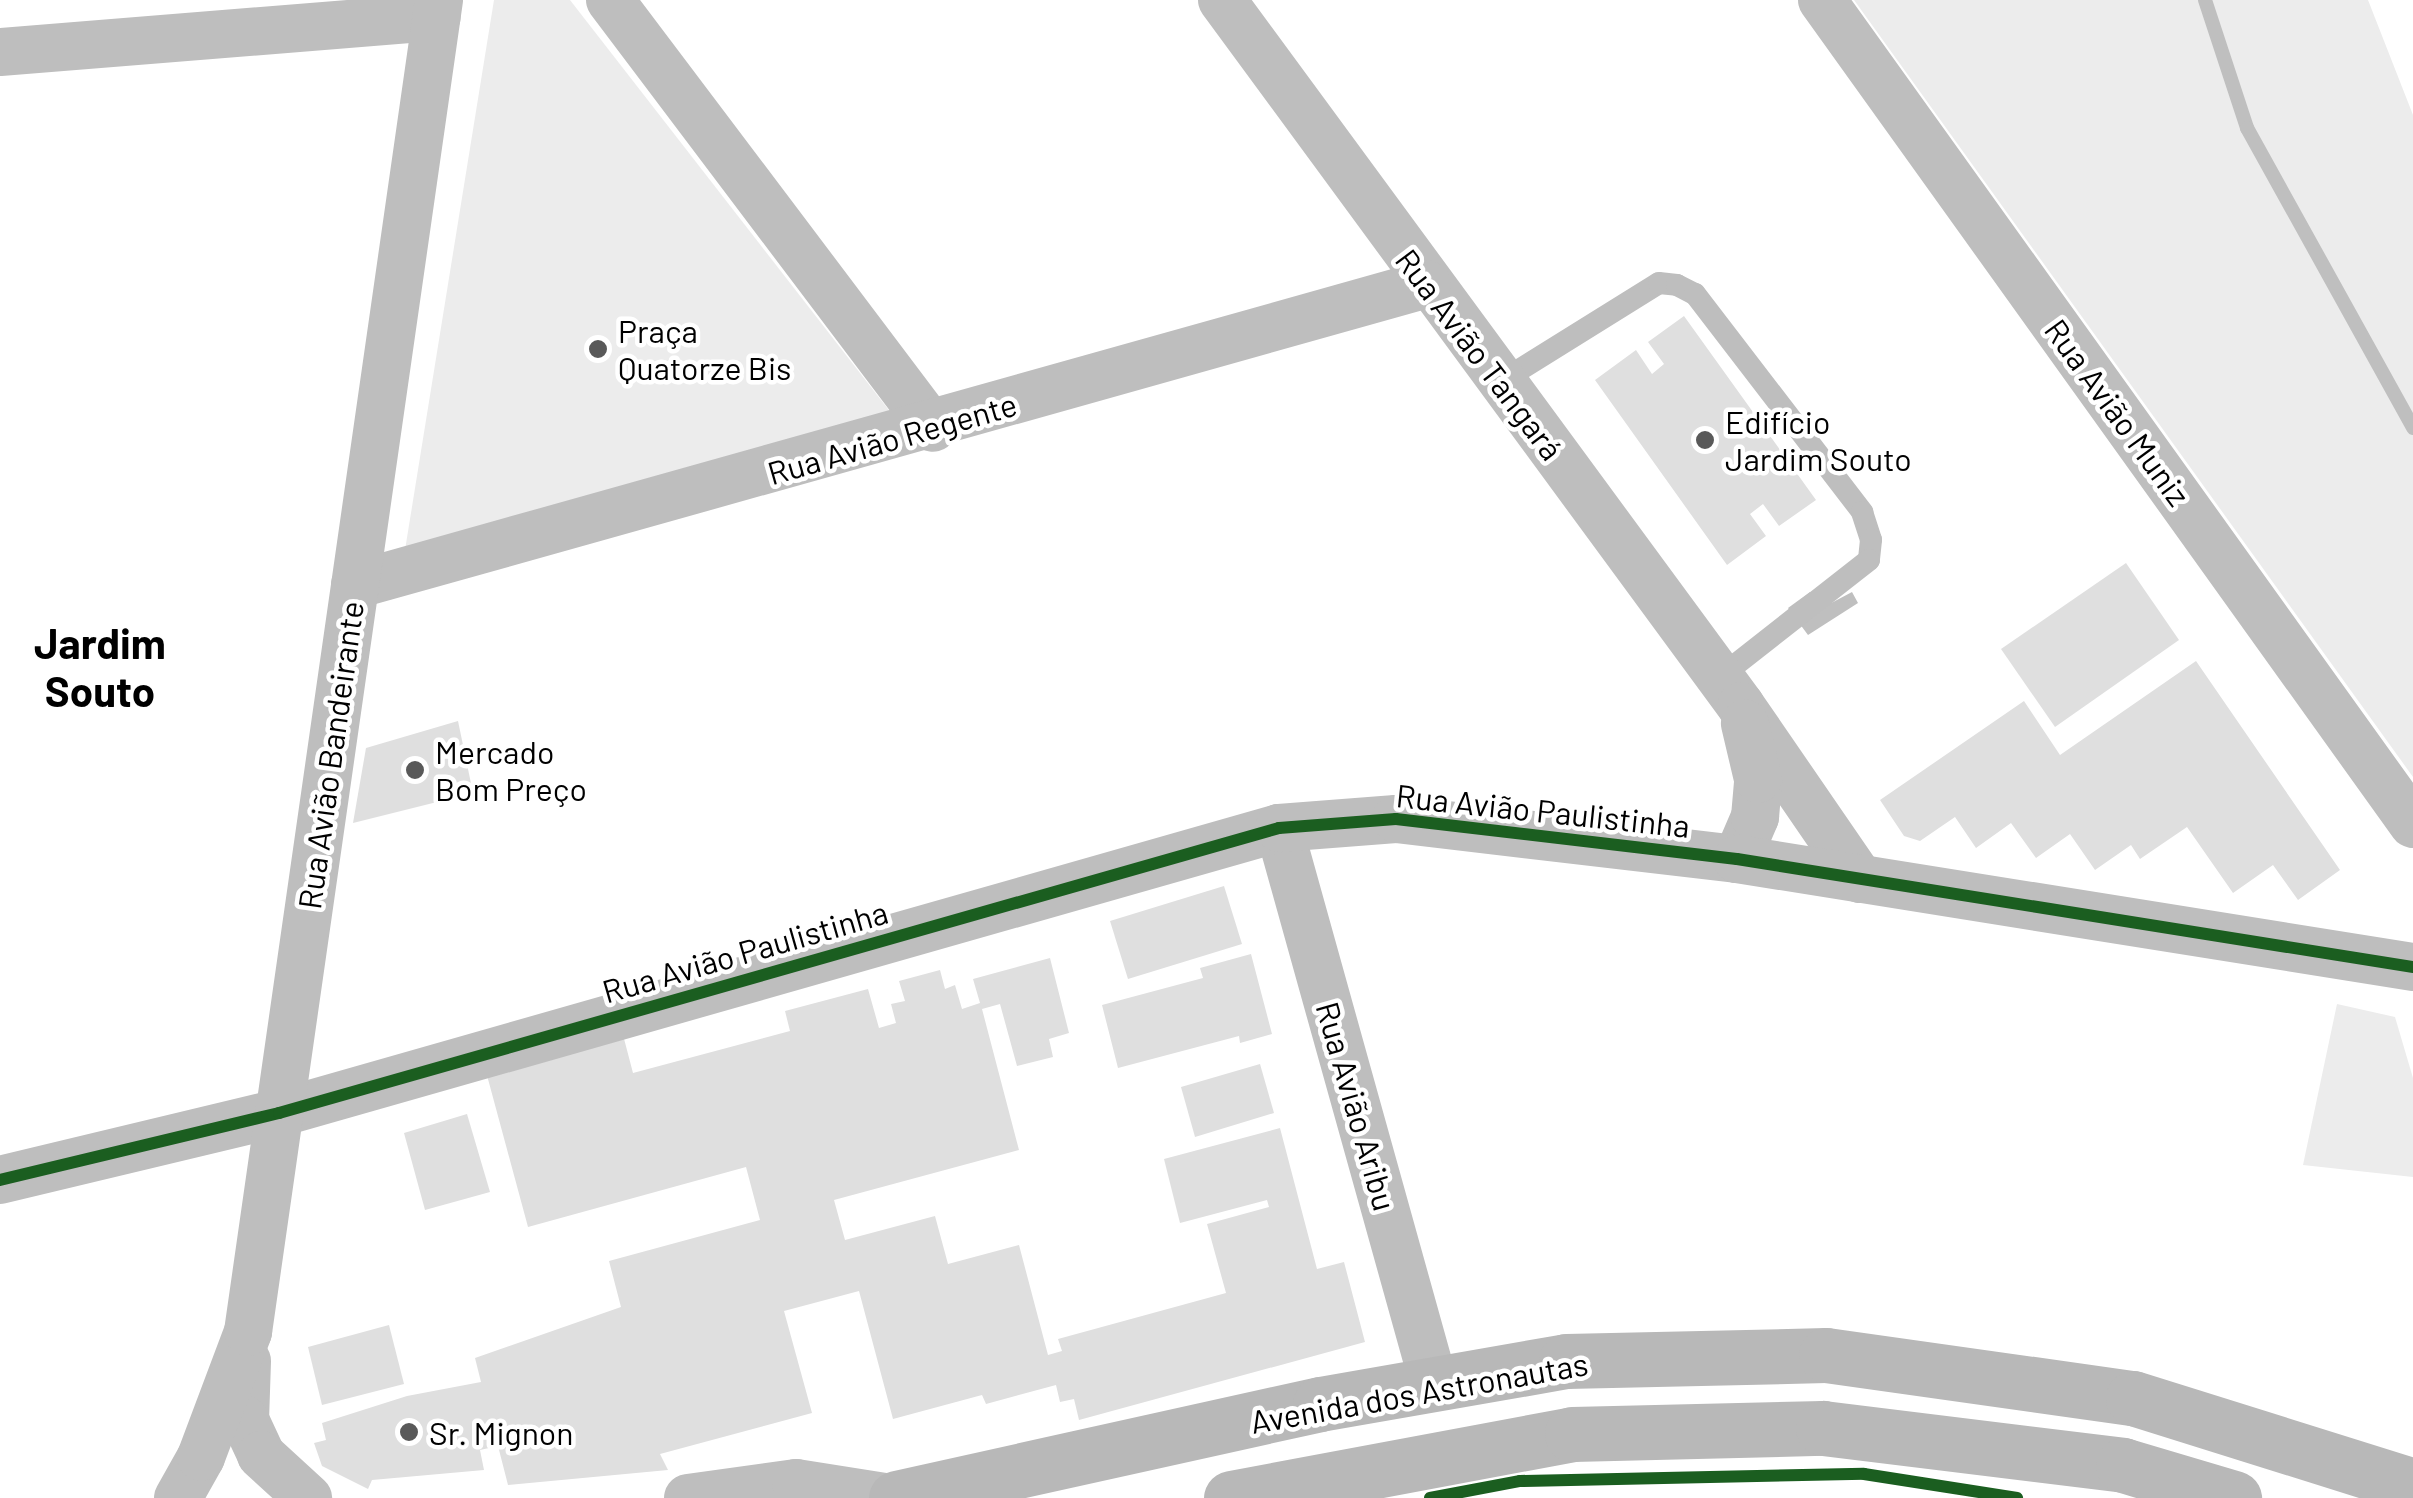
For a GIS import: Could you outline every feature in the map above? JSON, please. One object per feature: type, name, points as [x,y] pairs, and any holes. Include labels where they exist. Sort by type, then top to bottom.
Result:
[{"type":"main road","name":"Avenida dos Astronautas","points":[[893,1498],[1434,1384],[1566,1361],[1826,1355],[2133,1398],[2413,1486]]},
{"type":"main road","name":"Avenida dos Astronautas","points":[[1232,1498],[1572,1434],[1823,1428],[2123,1466],[2234,1498]]},
{"type":"street","points":[[610,0],[933,428]]},
{"type":"street","name":"Rua Avião Tangará","points":[[1222,0],[1427,284],[1731,691],[1860,879]]},
{"type":"street","name":"Rua Avião Muniz","points":[[1822,0],[2413,824]]},
{"type":"street","points":[[0,52],[438,8]]},
{"type":"street","name":"Rua Avião Bandeirante","points":[[178,1498],[200,1458],[248,1332],[438,8]]},
{"type":"street","name":"Rua Avião Regente","points":[[354,584],[933,428],[1427,284]]},
{"type":"street","name":"Rua Avião Tangará","points":[[1731,691],[1758,780],[1755,816],[1737,860]]},
{"type":"street","name":"Rua Avião Paulistinha","points":[[0,1180],[279,1112],[1279,828],[1396,819],[1737,860],[2413,968]]},
{"type":"street","name":"Rua Avião Aribu","points":[[1279,828],[1434,1384]]},
{"type":"street","points":[[248,1332],[245,1420],[261,1455],[308,1498]]},
{"type":"street","points":[[688,1498],[796,1483],[893,1498]]},
{"type":"lane","points":[[1500,382],[1658,283],[1677,285],[1696,294],[1862,512],[1872,540],[1868,560],[1731,691]]},
{"type":"shaded area","points":[[494,0],[570,0],[895,418],[405,550]]},
{"type":"shaded area","points":[[1854,0],[2368,0],[2413,115],[2413,777]]},
{"type":"shaded area","points":[[1810,592],[1820,609],[1852,592],[1858,603],[1808,635],[1788,608]]},
{"type":"shaded area","points":[[2337,1004],[2395,1017],[2413,1078],[2413,1177],[2303,1165]]},
{"type":"building","name":"Edifício Jardim Souto","points":[[1684,316],[1816,500],[1779,526],[1763,504],[1750,514],[1766,536],[1727,565],[1595,380],[1636,350],[1652,374],[1664,364],[1648,342]]},
{"type":"building","points":[[2126,563],[2179,640],[2055,727],[2001,649]]},
{"type":"building","points":[[2196,661],[2340,870],[2298,900],[2273,865],[2233,893],[2187,827],[2140,859],[2131,845],[2095,870],[2070,834],[2036,858],[2011,823],[1976,848],[1955,817],[1920,841],[1904,836],[1880,800],[2024,701],[2060,755]]},
{"type":"building","name":"Mercado Bom Preço","points":[[458,721],[473,793],[353,823],[366,748]]},
{"type":"building","points":[[1224,886],[1242,944],[1128,979],[1110,921]]},
{"type":"building","points":[[1251,954],[1272,1034],[1240,1043],[1239,1036],[1118,1068],[1102,1005],[1203,978],[1200,968]]},
{"type":"building","points":[[1050,958],[1069,1033],[1049,1039],[1053,1057],[1017,1066],[1000,1004],[982,1009],[1019,1150],[834,1200],[845,1240],[935,1216],[948,1264],[1019,1245],[1048,1355],[1062,1351],[1058,1339],[1226,1293],[1207,1224],[1269,1207],[1267,1200],[1180,1223],[1164,1159],[1280,1128],[1317,1269],[1344,1262],[1365,1342],[1079,1420],[1074,1399],[1060,1402],[1056,1385],[986,1404],[982,1395],[893,1419],[859,1291],[784,1311],[812,1413],[660,1454],[668,1470],[508,1485],[498,1446],[480,1450],[484,1470],[372,1480],[368,1489],[322,1466],[314,1443],[326,1440],[322,1423],[407,1396],[481,1382],[475,1358],[621,1307],[609,1261],[760,1220],[746,1167],[528,1227],[485,1068],[622,1031],[633,1073],[790,1031],[785,1011],[868,989],[879,1028],[896,1023],[891,1004],[905,1001],[899,981],[940,970],[945,989],[955,985],[962,1009],[980,1003],[973,979]]},
{"type":"building","points":[[1260,1064],[1274,1113],[1195,1137],[1181,1087]]},
{"type":"building","points":[[467,1114],[490,1192],[425,1210],[404,1133]]},
{"type":"building","points":[[389,1325],[404,1384],[322,1405],[308,1347]]},
{"type":"waterway","points":[[2205,0],[2247,128],[2413,428]]},
{"type":"cycle path","points":[[0,1180],[279,1113],[1279,828],[1396,819],[1737,859],[2413,967]]},
{"type":"cycle path","points":[[1430,1498],[1520,1481],[1864,1474],[2017,1498]]},
{"type":"place","name":"Praça Quatorze Bis","points":[[598,349]]},
{"type":"place","name":"Edifício Jardim Souto","points":[[1705,440]]},
{"type":"place","name":"Mercado Bom Preço","points":[[415,770]]},
{"type":"place","name":"Sr. Mignon","points":[[409,1432]]},
{"type":"district","name":"Jardim Souto","points":[[100,666]]}]
